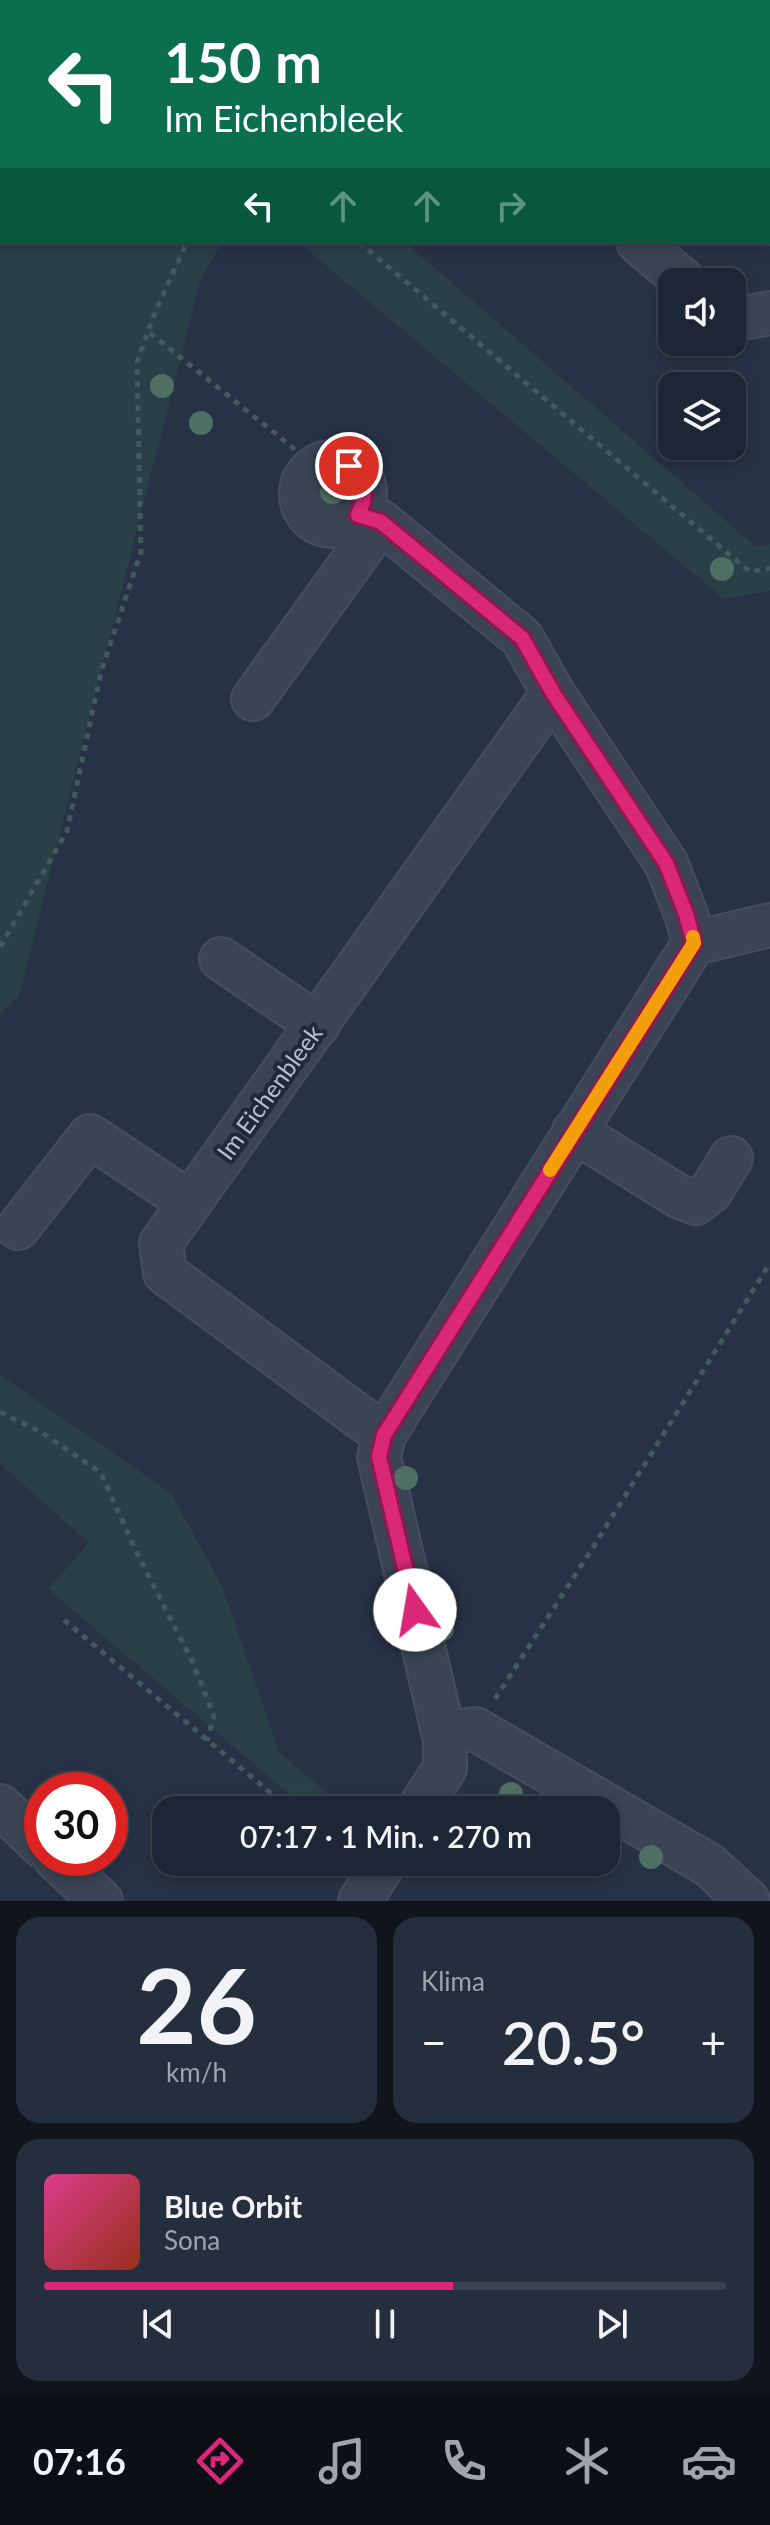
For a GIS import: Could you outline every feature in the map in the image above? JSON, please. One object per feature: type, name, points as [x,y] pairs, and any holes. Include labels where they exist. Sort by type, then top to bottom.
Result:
[{"type":"street","points":[[640,244],[669,268]]},
{"type":"street","points":[[746,317],[770,313]]},
{"type":"street","points":[[317,467],[338,463],[349,466],[363,483],[370,518],[522,638],[553,693],[666,863],[694,943]]},
{"type":"street","points":[[253,699],[370,518]]},
{"type":"street","name":"Im Eichenbleek","points":[[384,1435],[165,1273],[161,1243],[553,693]]},
{"type":"street","points":[[427,1796],[445,1768],[460,1731],[379,1457],[384,1435],[694,943],[770,925]]},
{"type":"street","points":[[221,959],[318,1025]]},
{"type":"street","points":[[574,1131],[678,1196],[696,1203],[711,1191],[731,1158]]},
{"type":"street","points":[[18,1228],[90,1136],[189,1202]]},
{"type":"street","points":[[460,1731],[709,1865],[748,1901]]},
{"type":"street","points":[[0,1806],[24,1829]]},
{"type":"street","points":[[74,1876],[101,1901]]},
{"type":"street","points":[[360,1901],[376,1876]]},
{"type":"path","points":[[0,947],[67,831],[101,672],[141,552],[137,362],[156,310],[186,244]]},
{"type":"path","points":[[361,244],[750,572],[770,568]]},
{"type":"path","points":[[150,333],[317,467]]},
{"type":"path","points":[[460,1731],[592,1549],[770,1263]]},
{"type":"path","points":[[0,1412],[41,1432],[101,1473],[136,1551],[193,1663],[214,1716],[207,1741]]},
{"type":"path","points":[[64,1620],[274,1796]]},
{"type":"green space","points":[[0,244],[221,244],[200,281],[19,995],[0,1015]]},
{"type":"green space","points":[[300,244],[407,244],[756,547],[770,544],[770,591],[724,599]]},
{"type":"green space","points":[[0,1375],[171,1493],[222,1586],[279,1752],[331,1796],[292,1796],[48,1589],[89,1543],[0,1464]]},
{"type":"slow traffic","points":[[550,1170],[694,943],[693,937]]},
{"type":"route","points":[[349,466],[363,483],[365,494],[358,515],[381,522],[522,638],[553,693],[666,863],[694,943],[384,1435],[379,1457],[415,1610]]}]
